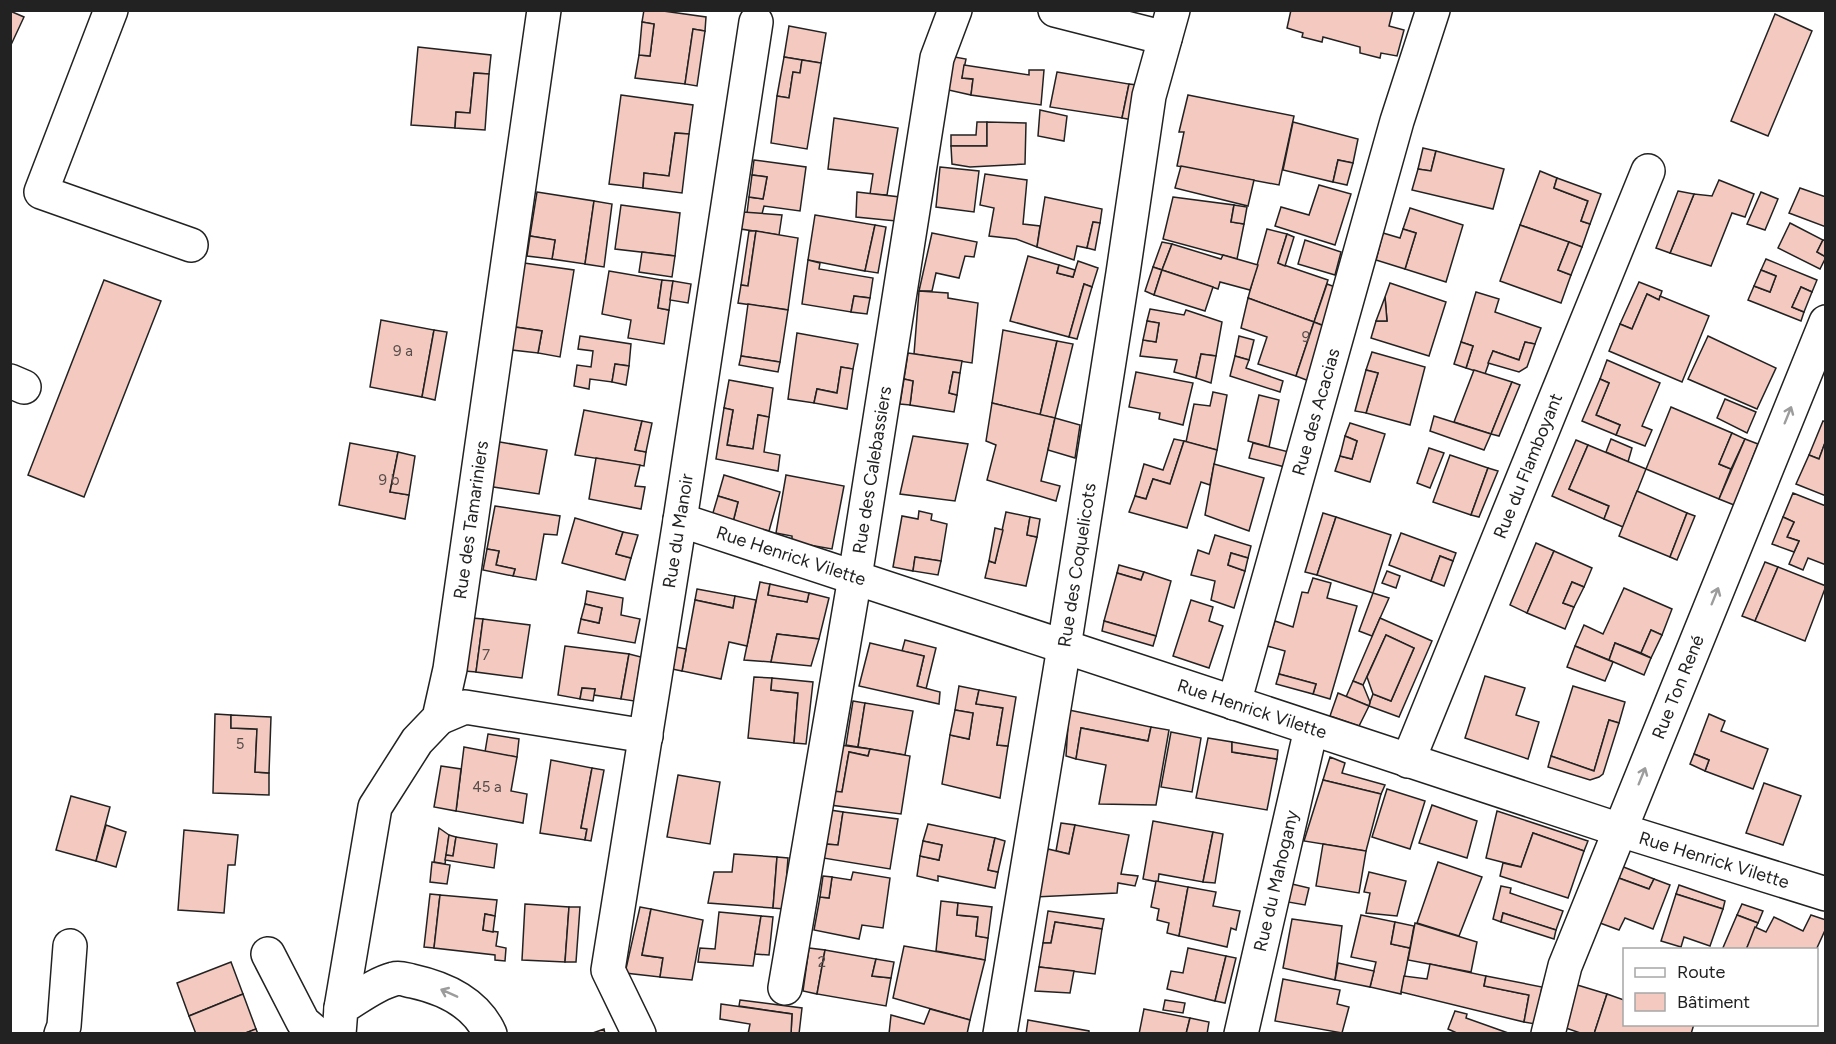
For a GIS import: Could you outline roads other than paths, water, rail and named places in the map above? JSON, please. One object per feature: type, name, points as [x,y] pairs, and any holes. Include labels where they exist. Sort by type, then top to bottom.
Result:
[{"type":"street","points":[[111,10],[41,192],[191,245]]},
{"type":"street","name":"Rue des Tamariniers","points":[[439,718],[452,658],[544,10]]},
{"type":"street","name":"Rue des Calebassiers","points":[[785,988],[855,577],[937,58],[955,10]]},
{"type":"street","points":[[1056,10],[1169,24]]},
{"type":"street","name":"Rue des Acacias","points":[[1234,703],[1397,121],[1433,10]]},
{"type":"street","name":"Rue du Manoir","points":[[639,1034],[608,970],[756,22]]},
{"type":"street","name":"Rue des Coquelicots","points":[[1000,1034],[1064,647],[1149,96],[1169,24]]},
{"type":"street","name":"Rue du Flamboyant","points":[[1408,761],[1648,171]]},
{"type":"street","name":"Rue Ton René","points":[[1548,1034],[1564,966],[1822,338]]},
{"type":"street","name":"Rue Henrick Vilette","points":[[680,520],[1620,831],[1826,894]]},
{"type":"street","points":[[340,1021],[375,807],[417,741],[439,718],[465,707],[646,736]]},
{"type":"street","name":"Rue du Mahogany","points":[[1241,1034],[1311,729]]},
{"type":"street","points":[[61,1034],[64,1026],[70,946]]},
{"type":"street","points":[[268,954],[303,1022],[317,1034]]},
{"type":"street","points":[[340,1021],[370,990],[396,978],[431,985],[462,999],[485,1024],[490,1034]]}]
